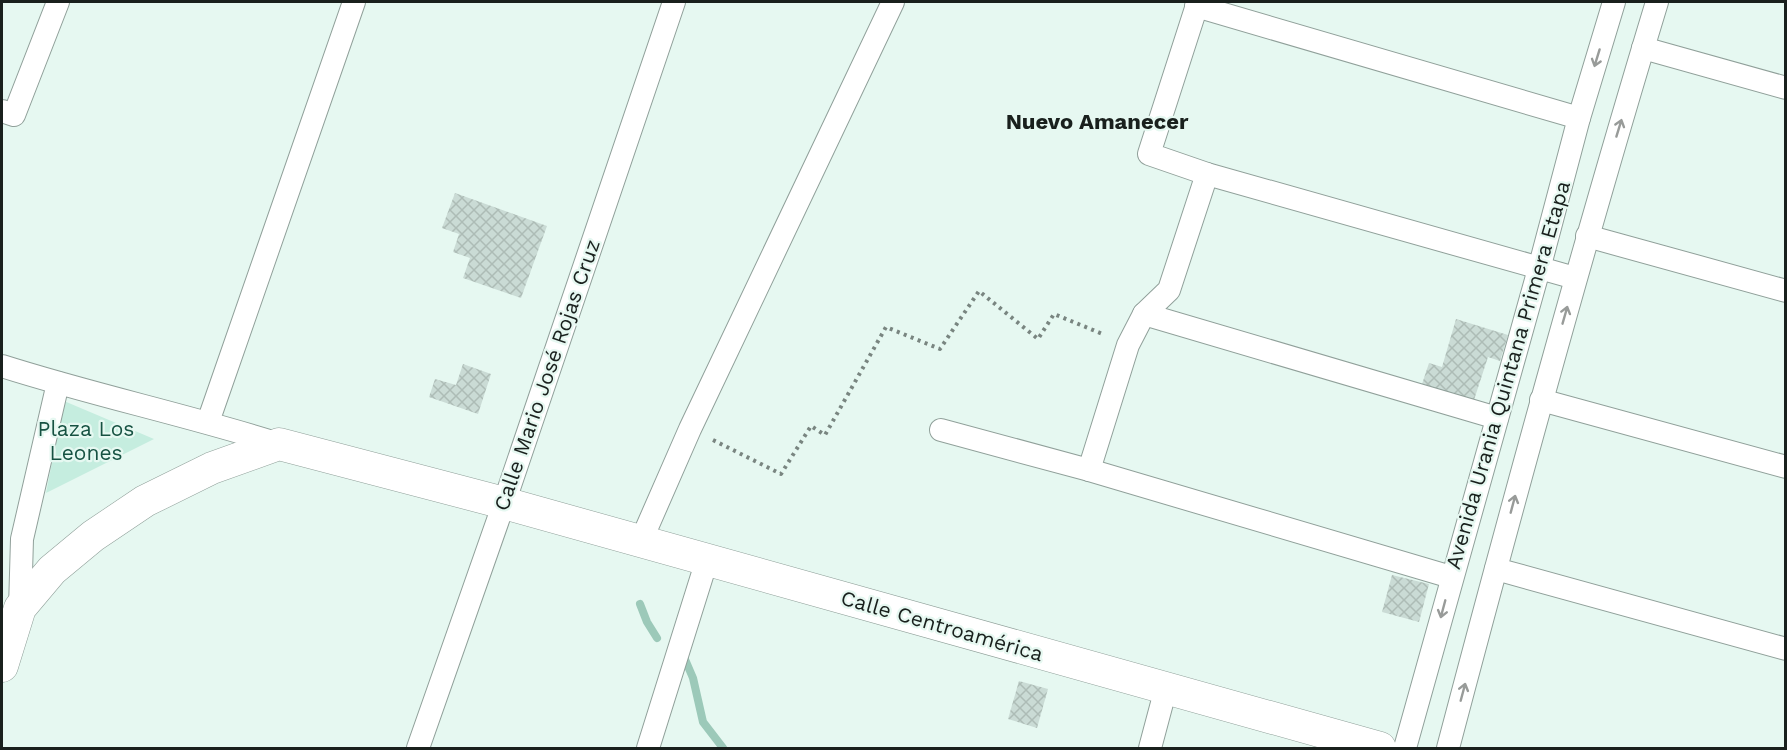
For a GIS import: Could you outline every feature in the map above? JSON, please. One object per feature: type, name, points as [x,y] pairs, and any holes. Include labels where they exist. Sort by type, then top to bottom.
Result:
[{"type":"main road","name":"Calle Centroamérica","points":[[279,444],[504,503],[1380,748]]},
{"type":"main road","points":[[2,666],[20,608],[52,570],[84,543],[145,501],[212,468],[279,444]]},
{"type":"street","points":[[2,111],[14,115],[58,2]]},
{"type":"street","points":[[208,422],[354,2]]},
{"type":"street","name":"Calle Mario José Rojas Cruz","points":[[418,748],[504,503],[674,2]]},
{"type":"street","points":[[641,541],[690,429],[893,2]]},
{"type":"street","name":"Avenida Urania Quintana Primera Etapa","points":[[1405,748],[1579,118],[1614,2]]},
{"type":"street","name":"Avenida Urania Quintana Primera Etapa","points":[[1448,748],[1575,278],[1657,2]]},
{"type":"street","points":[[1575,278],[1207,174],[1149,154],[1197,4],[1579,118]]},
{"type":"street","points":[[1643,48],[1785,88]]},
{"type":"street","points":[[1089,470],[1128,345],[1144,314],[1169,290],[1207,174]]},
{"type":"street","points":[[1587,236],[1785,291]]},
{"type":"street","points":[[1144,314],[1497,418]]},
{"type":"street","points":[[2,366],[58,384],[208,422],[279,444]]},
{"type":"street","points":[[20,608],[22,539],[58,384]]},
{"type":"street","points":[[1541,400],[1785,467]]},
{"type":"street","points":[[941,430],[1089,470],[1451,578]]},
{"type":"street","points":[[648,748],[707,560]]},
{"type":"street","points":[[1496,569],[1785,649]]},
{"type":"street","points":[[1150,748],[1166,688]]},
{"type":"path","points":[[690,429],[781,474],[811,426],[825,435],[886,327],[940,349],[979,291],[1038,339],[1054,314],[1128,345]]},
{"type":"green space","name":"Plaza Los Leones","points":[[64,401],[154,439],[46,493]]},
{"type":"building","points":[[455,193],[547,226],[521,298],[463,278],[470,258],[453,252],[459,234],[442,228]]},
{"type":"building","points":[[1456,319],[1508,335],[1500,361],[1488,357],[1474,400],[1422,384],[1429,363],[1442,367]]},
{"type":"building","points":[[463,364],[491,374],[478,414],[429,397],[435,379],[456,385]]},
{"type":"building","points":[[1392,575],[1429,584],[1419,622],[1382,612]]},
{"type":"building","points":[[1019,681],[1048,689],[1037,728],[1008,719]]},
{"type":"waterway","points":[[640,604],[657,638]]},
{"type":"waterway","points":[[684,657],[693,678],[703,722],[723,748]]},
{"type":"district","name":"Nuevo Amanecer","points":[[1097,121]]}]
